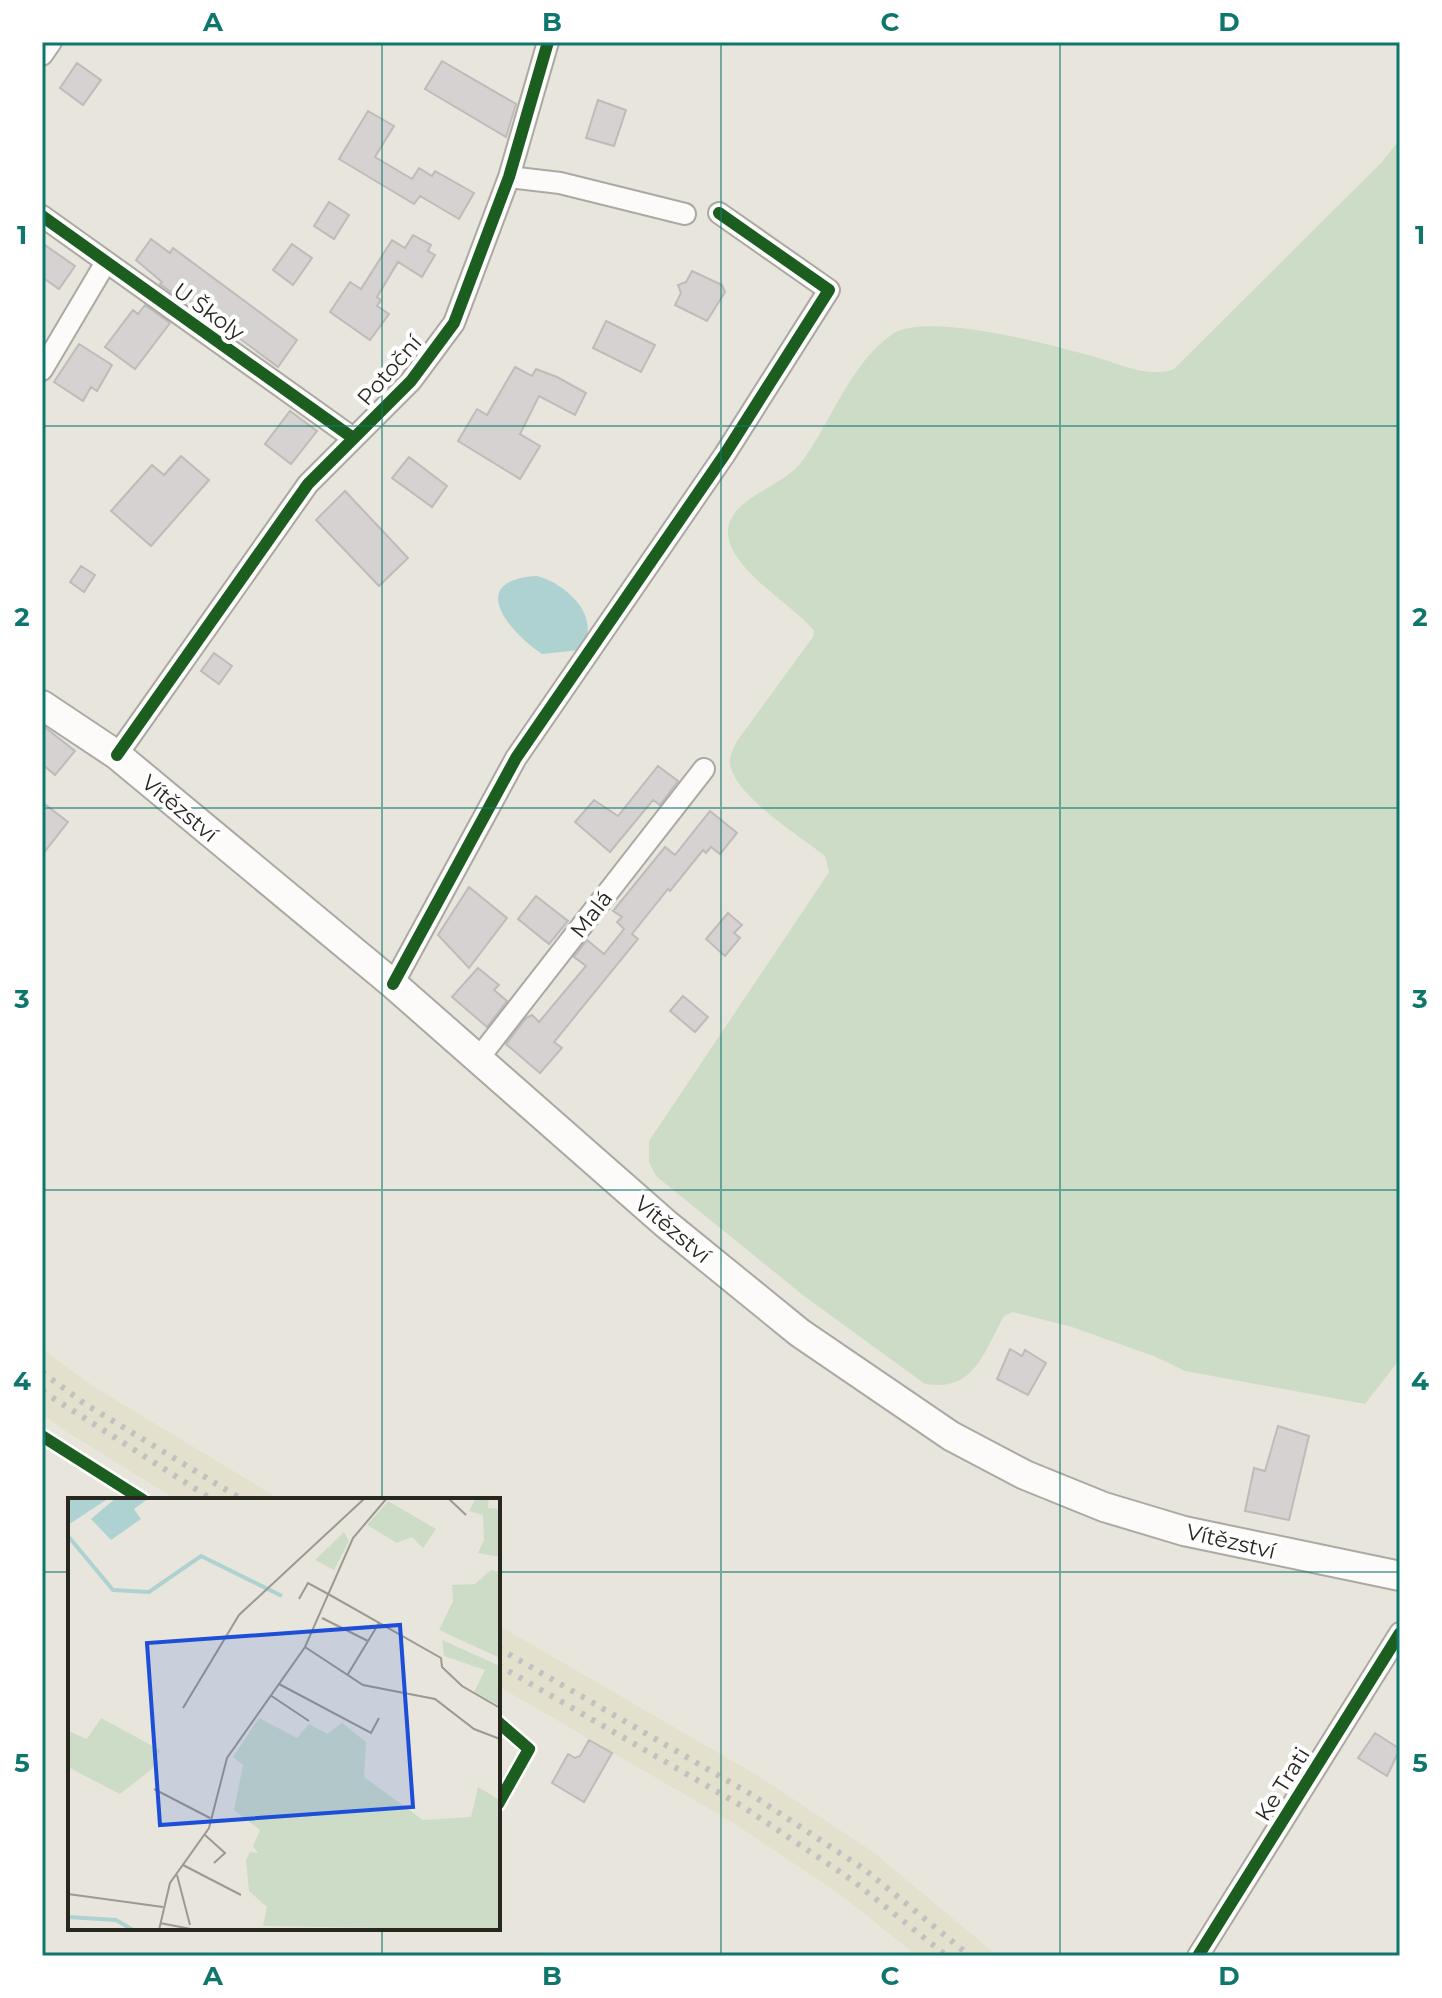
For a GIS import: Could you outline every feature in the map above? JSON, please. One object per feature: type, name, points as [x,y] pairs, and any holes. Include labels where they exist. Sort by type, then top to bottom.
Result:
[{"type":"main road","name":"Vítězství","points":[[42,705],[117,755],[393,984],[666,1224],[800,1333],[951,1436],[1025,1475],[1104,1507],[1184,1531],[1400,1576]]},
{"type":"street","points":[[42,55],[51,42]]},
{"type":"street","name":"Potoční","points":[[117,755],[308,484],[411,381],[454,323],[509,177],[548,42]]},
{"type":"street","points":[[509,177],[560,183],[685,214]]},
{"type":"street","points":[[393,984],[516,758],[725,454],[829,290],[719,213]]},
{"type":"street","name":"U Školy","points":[[42,216],[353,438]]},
{"type":"street","points":[[42,370],[106,262]]},
{"type":"street","name":"Malá","points":[[478,1059],[704,769]]},
{"type":"street","name":"Ke Trati","points":[[1198,1956],[1400,1633]]},
{"type":"lane","points":[[42,1436],[140,1498]]},
{"type":"lane","points":[[500,1724],[529,1749]]},
{"type":"shaded area","points":[[42,1349],[96,1388],[278,1498],[174,1498],[42,1414]]},
{"type":"shaded area","points":[[500,1626],[760,1777],[873,1852],[998,1956],[917,1956],[841,1895],[732,1822],[500,1687]]},
{"type":"green space","points":[[1400,139],[1400,1359],[1365,1404],[1185,1371],[1156,1357],[1072,1327],[1013,1312],[1004,1316],[983,1356],[966,1376],[942,1385],[925,1384],[804,1296],[656,1176],[649,1162],[649,1141],[829,872],[825,856],[760,806],[738,783],[731,767],[731,756],[737,741],[813,637],[814,631],[751,574],[737,557],[729,540],[729,523],[741,506],[798,466],[864,361],[891,335],[907,328],[931,326],[989,332],[1143,371],[1174,369],[1382,162]]},
{"type":"water","points":[[537,576],[560,587],[579,604],[588,626],[579,650],[542,654],[506,620],[498,596],[503,586]]},
{"type":"building","points":[[442,61],[516,104],[506,137],[425,89]]},
{"type":"building","points":[[77,63],[101,80],[83,105],[60,88]]},
{"type":"building","points":[[598,100],[626,110],[614,146],[586,138]]},
{"type":"building","points":[[368,111],[394,126],[375,157],[412,179],[419,168],[432,176],[435,171],[474,193],[459,219],[420,196],[414,204],[339,159]]},
{"type":"building","points":[[329,202],[349,215],[334,239],[314,226]]},
{"type":"building","points":[[413,235],[431,245],[428,251],[435,255],[422,277],[398,262],[377,297],[381,300],[377,306],[389,314],[370,340],[330,312],[350,282],[361,289],[392,240],[405,248]]},
{"type":"building","points":[[151,239],[170,253],[173,248],[297,340],[278,367],[188,300],[186,303],[160,284],[162,282],[136,260]]},
{"type":"building","points":[[42,243],[75,266],[59,289],[42,277]]},
{"type":"building","points":[[292,244],[312,258],[293,285],[273,270]]},
{"type":"building","points":[[692,271],[722,285],[725,292],[707,321],[675,305],[681,293],[678,285],[686,282]]},
{"type":"building","points":[[145,305],[170,323],[135,369],[105,347],[133,310],[138,314]]},
{"type":"building","points":[[606,321],[655,345],[641,372],[593,348]]},
{"type":"building","points":[[79,344],[112,365],[97,391],[91,387],[83,401],[54,382]]},
{"type":"building","points":[[515,367],[532,376],[536,369],[586,393],[575,415],[539,396],[520,434],[540,446],[520,479],[458,441],[477,409],[487,415]]},
{"type":"building","points":[[290,411],[317,431],[291,464],[265,444]]},
{"type":"building","points":[[181,456],[209,480],[151,546],[111,511],[152,465],[164,475]]},
{"type":"building","points":[[409,457],[447,486],[432,507],[392,478]]},
{"type":"building","points":[[345,491],[408,558],[379,586],[316,520]]},
{"type":"building","points":[[81,566],[95,575],[84,592],[70,582]]},
{"type":"building","points":[[214,653],[232,666],[219,684],[201,671]]},
{"type":"building","points":[[42,725],[75,751],[55,775],[42,764]]},
{"type":"building","points":[[658,766],[678,781],[660,805],[653,800],[610,852],[575,822],[594,800],[618,816]]},
{"type":"building","points":[[42,802],[68,822],[42,855]]},
{"type":"building","points":[[710,811],[737,833],[720,854],[711,847],[706,853],[703,850],[670,891],[668,889],[632,934],[638,939],[554,1042],[562,1048],[540,1073],[506,1044],[526,1018],[532,1015],[539,1022],[586,966],[574,957],[587,940],[604,954],[624,929],[617,922],[622,917],[613,911],[665,847],[675,855]]},
{"type":"building","points":[[469,887],[507,918],[469,968],[438,935]]},
{"type":"building","points":[[536,896],[568,921],[549,944],[518,919]]},
{"type":"building","points":[[728,913],[742,925],[734,933],[740,938],[725,956],[706,939]]},
{"type":"building","points":[[478,968],[499,985],[494,990],[507,1001],[487,1027],[452,997]]},
{"type":"building","points":[[683,996],[708,1017],[695,1032],[670,1011]]},
{"type":"building","points":[[1010,1349],[1022,1356],[1025,1350],[1046,1363],[1028,1395],[997,1379]]},
{"type":"building","points":[[1278,1426],[1309,1436],[1289,1520],[1245,1511],[1254,1468],[1265,1471]]},
{"type":"building","points":[[1375,1733],[1400,1749],[1387,1776],[1358,1758]]},
{"type":"building","points":[[589,1740],[612,1753],[584,1802],[552,1783],[568,1754],[575,1758],[580,1756]]},
{"type":"railway","points":[[42,1372],[85,1404],[240,1498]]},
{"type":"railway","points":[[42,1391],[210,1498]]},
{"type":"railway","points":[[500,1649],[749,1793],[864,1869],[970,1956]]},
{"type":"railway","points":[[500,1666],[742,1806],[852,1880],[947,1956]]},
{"type":"cycle path","points":[[117,755],[308,484],[411,381],[454,323],[509,177],[548,42]]},
{"type":"cycle path","points":[[393,984],[516,758],[725,454],[829,290],[719,213]]},
{"type":"cycle path","points":[[42,216],[353,438]]},
{"type":"cycle path","points":[[42,1436],[140,1498]]},
{"type":"cycle path","points":[[1198,1956],[1400,1633]]},
{"type":"cycle path","points":[[500,1724],[529,1749],[500,1800]]}]
